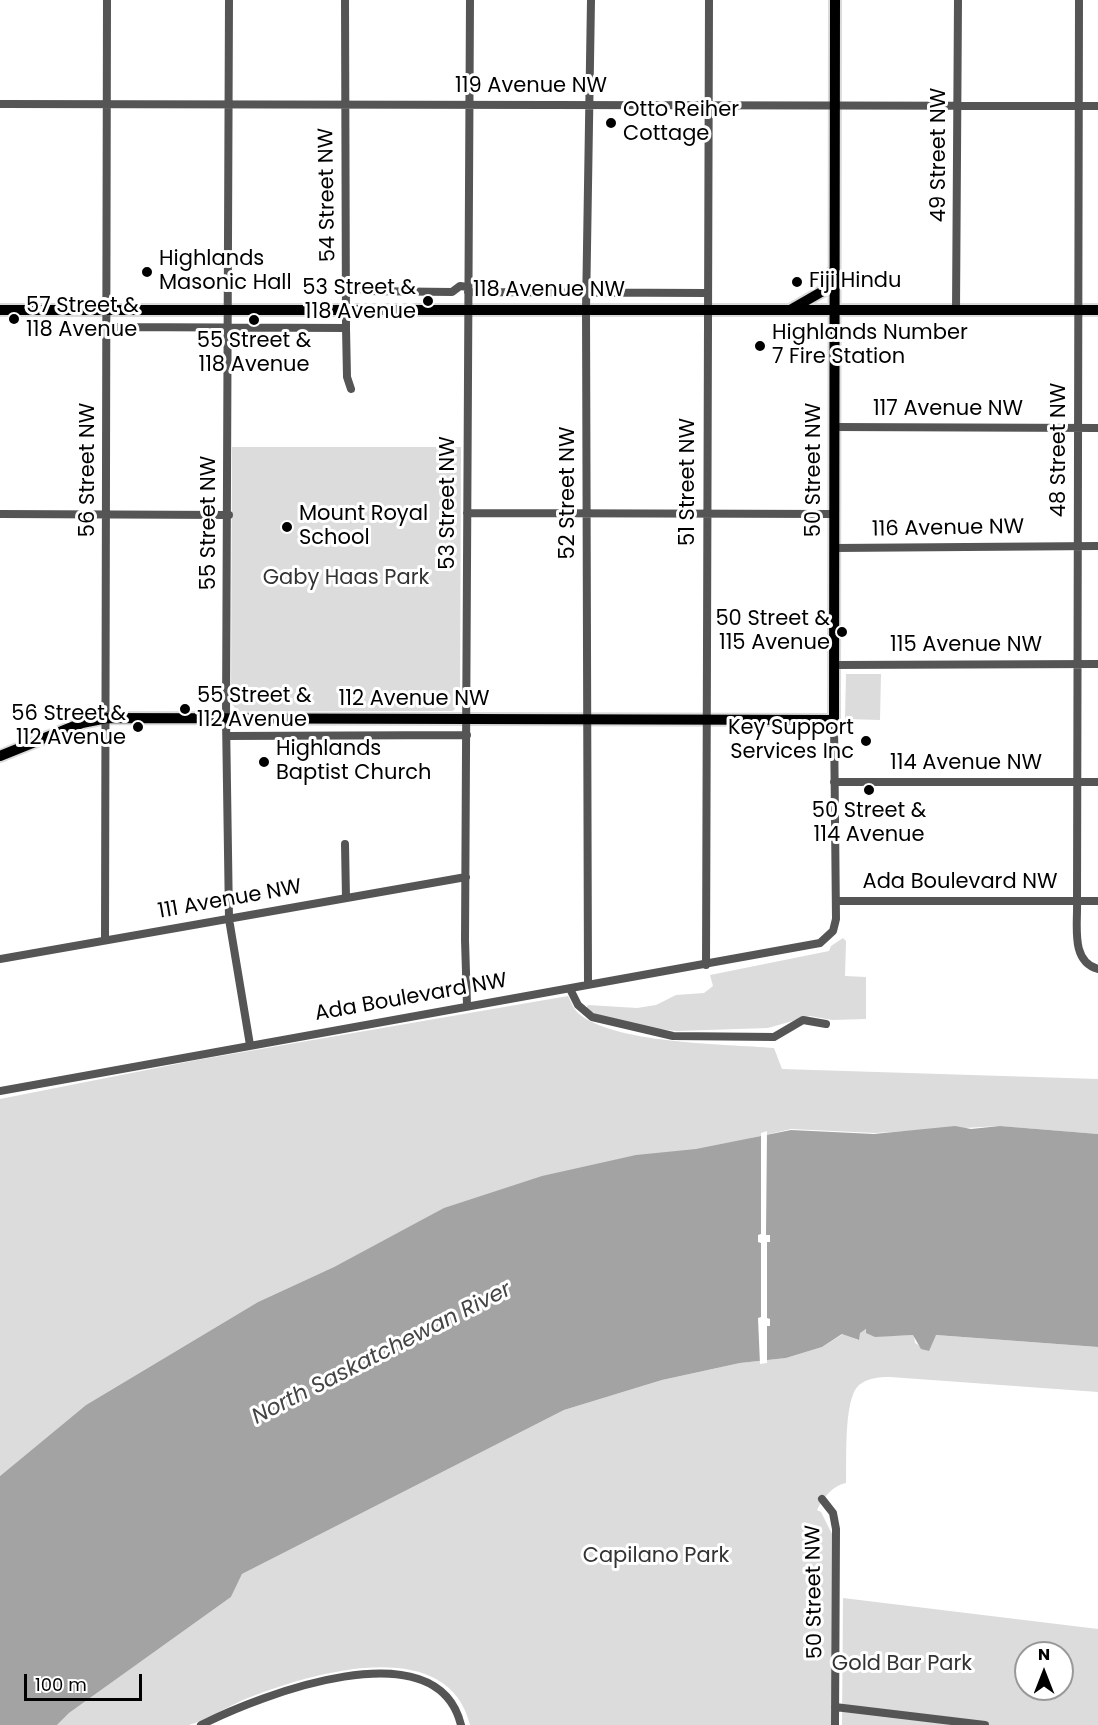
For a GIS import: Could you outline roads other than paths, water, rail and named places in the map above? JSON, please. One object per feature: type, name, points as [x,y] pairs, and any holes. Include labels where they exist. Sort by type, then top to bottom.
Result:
[{"type":"main road","name":"50 Street NW","points":[[834,720],[835,0]]},
{"type":"main road","points":[[788,311],[823,291],[835,263]]},
{"type":"main road","name":"118 Avenue NW","points":[[0,309],[1098,310]]},
{"type":"main road","name":"112 Avenue NW","points":[[0,756],[82,723],[106,718],[834,720]]},
{"type":"street","name":"56 Street NW","points":[[105,940],[107,0]]},
{"type":"street","name":"55 Street NW","points":[[229,0],[227,310],[229,515],[226,719],[229,919],[250,1045]]},
{"type":"street","name":"54 Street NW","points":[[345,0],[346,328],[347,377],[351,389]]},
{"type":"street","name":"53 Street NW","points":[[467,1005],[467,310],[471,0]]},
{"type":"street","name":"52 Street NW","points":[[588,985],[586,310],[591,0]]},
{"type":"street","name":"51 Street NW","points":[[706,965],[706,293],[709,0]]},
{"type":"street","name":"49 Street NW","points":[[956,310],[958,0]]},
{"type":"street","name":"48 Street NW","points":[[1077,901],[1079,0]]},
{"type":"street","name":"119 Avenue NW","points":[[0,104],[1098,106]]},
{"type":"street","name":"118 Avenue NW","points":[[347,287],[359,287],[364,291],[452,292],[460,286],[468,289],[706,293]]},
{"type":"street","points":[[107,327],[346,328]]},
{"type":"street","name":"117 Avenue NW","points":[[834,428],[1098,428]]},
{"type":"street","points":[[467,513],[834,514]]},
{"type":"street","points":[[0,514],[229,515]]},
{"type":"street","name":"116 Avenue NW","points":[[835,548],[1098,546]]},
{"type":"street","name":"115 Avenue NW","points":[[835,665],[1098,664]]},
{"type":"street","name":"50 Street NW","points":[[827,939],[836,919],[834,720]]},
{"type":"street","name":"112 Avenue NW","points":[[227,736],[467,735]]},
{"type":"street","name":"114 Avenue NW","points":[[834,782],[1098,782]]},
{"type":"street","points":[[345,844],[346,898]]},
{"type":"street","name":"111 Avenue NW","points":[[0,959],[466,877]]},
{"type":"street","name":"Ada Boulevard NW","points":[[836,901],[1077,901],[1079,955],[1086,966],[1098,969]]},
{"type":"street","points":[[1077,901],[1098,901]]},
{"type":"street","name":"Ada Boulevard NW","points":[[0,1091],[467,1005],[706,965],[820,943],[827,939]]},
{"type":"street","points":[[570,989],[578,1005],[592,1017],[673,1036],[774,1037],[803,1020],[826,1024]]},
{"type":"street","name":"50 Street NW","points":[[822,1499],[833,1513],[836,1529],[835,1725]]},
{"type":"street","points":[[201,1725],[246,1705],[290,1691],[353,1677],[390,1673],[409,1675],[427,1681],[441,1691],[457,1710],[461,1725]]},
{"type":"street","points":[[835,1707],[985,1725]]},
{"type":"water","name":"North Saskatchewan River","points":[[955,1126],[971,1129],[1000,1126],[1098,1134],[1098,1347],[936,1335],[929,1351],[921,1349],[913,1335],[875,1337],[866,1333],[866,1329],[860,1333],[859,1340],[842,1334],[822,1347],[786,1358],[740,1363],[662,1380],[564,1410],[242,1574],[231,1597],[69,1713],[57,1725],[0,1725],[0,1476],[86,1405],[258,1302],[334,1267],[444,1208],[542,1176],[636,1155],[696,1149],[791,1130],[874,1134]]},
{"type":"place","name":"Otto Reiher Cottage","points":[[611,123]]},
{"type":"place","name":"Highlands Masonic Hall","points":[[147,272]]},
{"type":"place","name":"Fiji Hindu","points":[[797,282]]},
{"type":"place","name":"53 Street & 118 Avenue","points":[[428,301]]},
{"type":"place","name":"57 Street & 118 Avenue","points":[[14,319]]},
{"type":"place","name":"55 Street & 118 Avenue","points":[[254,320]]},
{"type":"place","name":"Highlands Number 7 Fire Station","points":[[760,346]]},
{"type":"place","name":"Mount Royal School","points":[[287,527]]},
{"type":"place","name":"50 Street & 115 Avenue","points":[[842,632]]},
{"type":"place","name":"55 Street & 112 Avenue","points":[[185,709]]},
{"type":"place","name":"56 Street & 112 Avenue","points":[[138,727]]},
{"type":"place","name":"Key Support Services Inc","points":[[866,741]]},
{"type":"place","name":"Highlands Baptist Church","points":[[264,762]]},
{"type":"place","name":"50 Street & 114 Avenue","points":[[869,790]]},
{"type":"park label","name":"Gaby Haas Park","points":[[346,579]]},
{"type":"park label","name":"Capilano Park","points":[[656,1557]]},
{"type":"park label","name":"Gold Bar Park","points":[[902,1665]]}]
